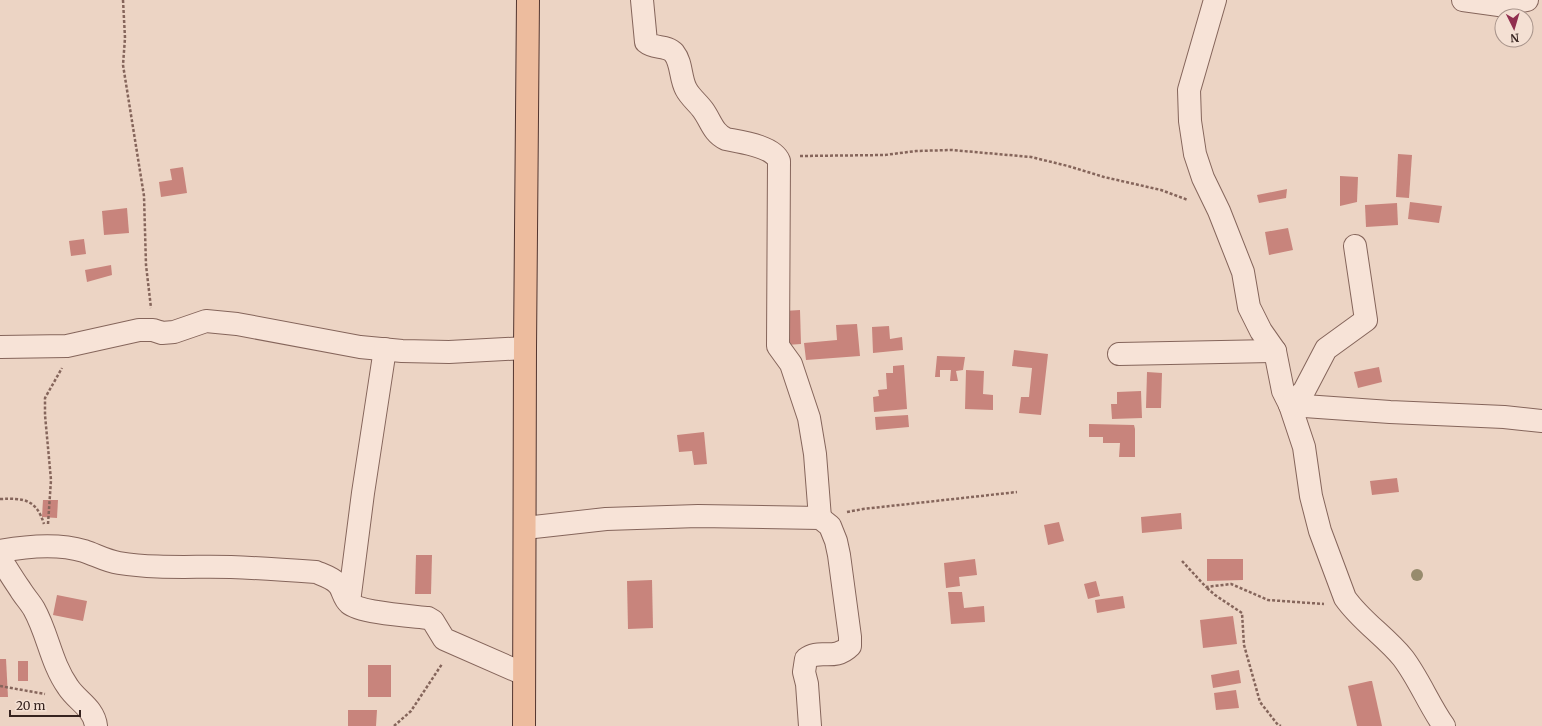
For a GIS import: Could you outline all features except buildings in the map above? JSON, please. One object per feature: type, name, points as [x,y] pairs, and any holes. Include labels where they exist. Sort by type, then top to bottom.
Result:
[{"type":"main road","points":[[524,726],[528,0]]},
{"type":"street","points":[[642,0],[646,42],[650,45],[665,48],[673,52],[678,59],[686,88],[704,111],[717,133],[720,136],[771,151],[777,156],[779,161],[778,346],[791,364],[809,418],[815,454],[820,518]]},
{"type":"street","points":[[1215,0],[1189,90],[1190,121],[1195,154],[1203,178],[1218,210],[1243,272],[1249,307],[1261,331],[1275,351],[1283,391],[1290,405],[1304,447],[1311,496],[1320,531],[1346,598],[1352,608],[1383,636],[1403,658],[1444,726]]},
{"type":"street","points":[[1463,0],[1499,5],[1527,0]]},
{"type":"street","points":[[1290,405],[1304,391],[1326,349],[1366,320],[1355,246]]},
{"type":"street","points":[[0,347],[67,346],[139,330],[153,330],[162,333],[174,332],[206,322],[237,324],[360,347],[384,349],[450,352],[525,348]]},
{"type":"street","points":[[348,602],[384,349]]},
{"type":"street","points":[[1119,354],[1275,351]]},
{"type":"street","points":[[1290,405],[1390,412],[1504,417],[1542,421]]},
{"type":"street","points":[[525,528],[606,519],[698,516],[820,518],[830,526],[839,555],[850,646],[839,654],[811,655],[806,659],[804,672],[807,684],[810,726]]},
{"type":"street","points":[[0,551],[30,547],[51,540],[62,546],[118,563],[175,567],[239,568],[316,572],[338,584],[348,602],[356,607],[428,618],[433,621],[444,639],[453,645],[469,650],[524,674]]},
{"type":"street","points":[[0,558],[34,609],[54,662],[69,689],[90,711],[95,720],[96,726]]},
{"type":"path","points":[[123,0],[125,38],[124,65],[144,196],[146,265],[153,330]]},
{"type":"path","points":[[777,156],[885,155],[916,151],[952,150],[1031,157],[1104,177],[1161,190],[1218,210]]},
{"type":"path","points":[[51,540],[51,480],[45,415],[45,398],[57,380],[74,344]]},
{"type":"path","points":[[820,518],[863,509],[1018,492]]},
{"type":"path","points":[[0,499],[27,500],[35,505],[42,517],[51,540]]},
{"type":"path","points":[[1182,561],[1215,595],[1242,613],[1244,645],[1260,702],[1278,725],[1281,726]]},
{"type":"path","points":[[1206,587],[1231,584],[1268,600],[1313,603],[1352,608]]},
{"type":"path","points":[[394,726],[411,711],[453,645]]},
{"type":"path","points":[[0,686],[24,691],[78,698]]}]
